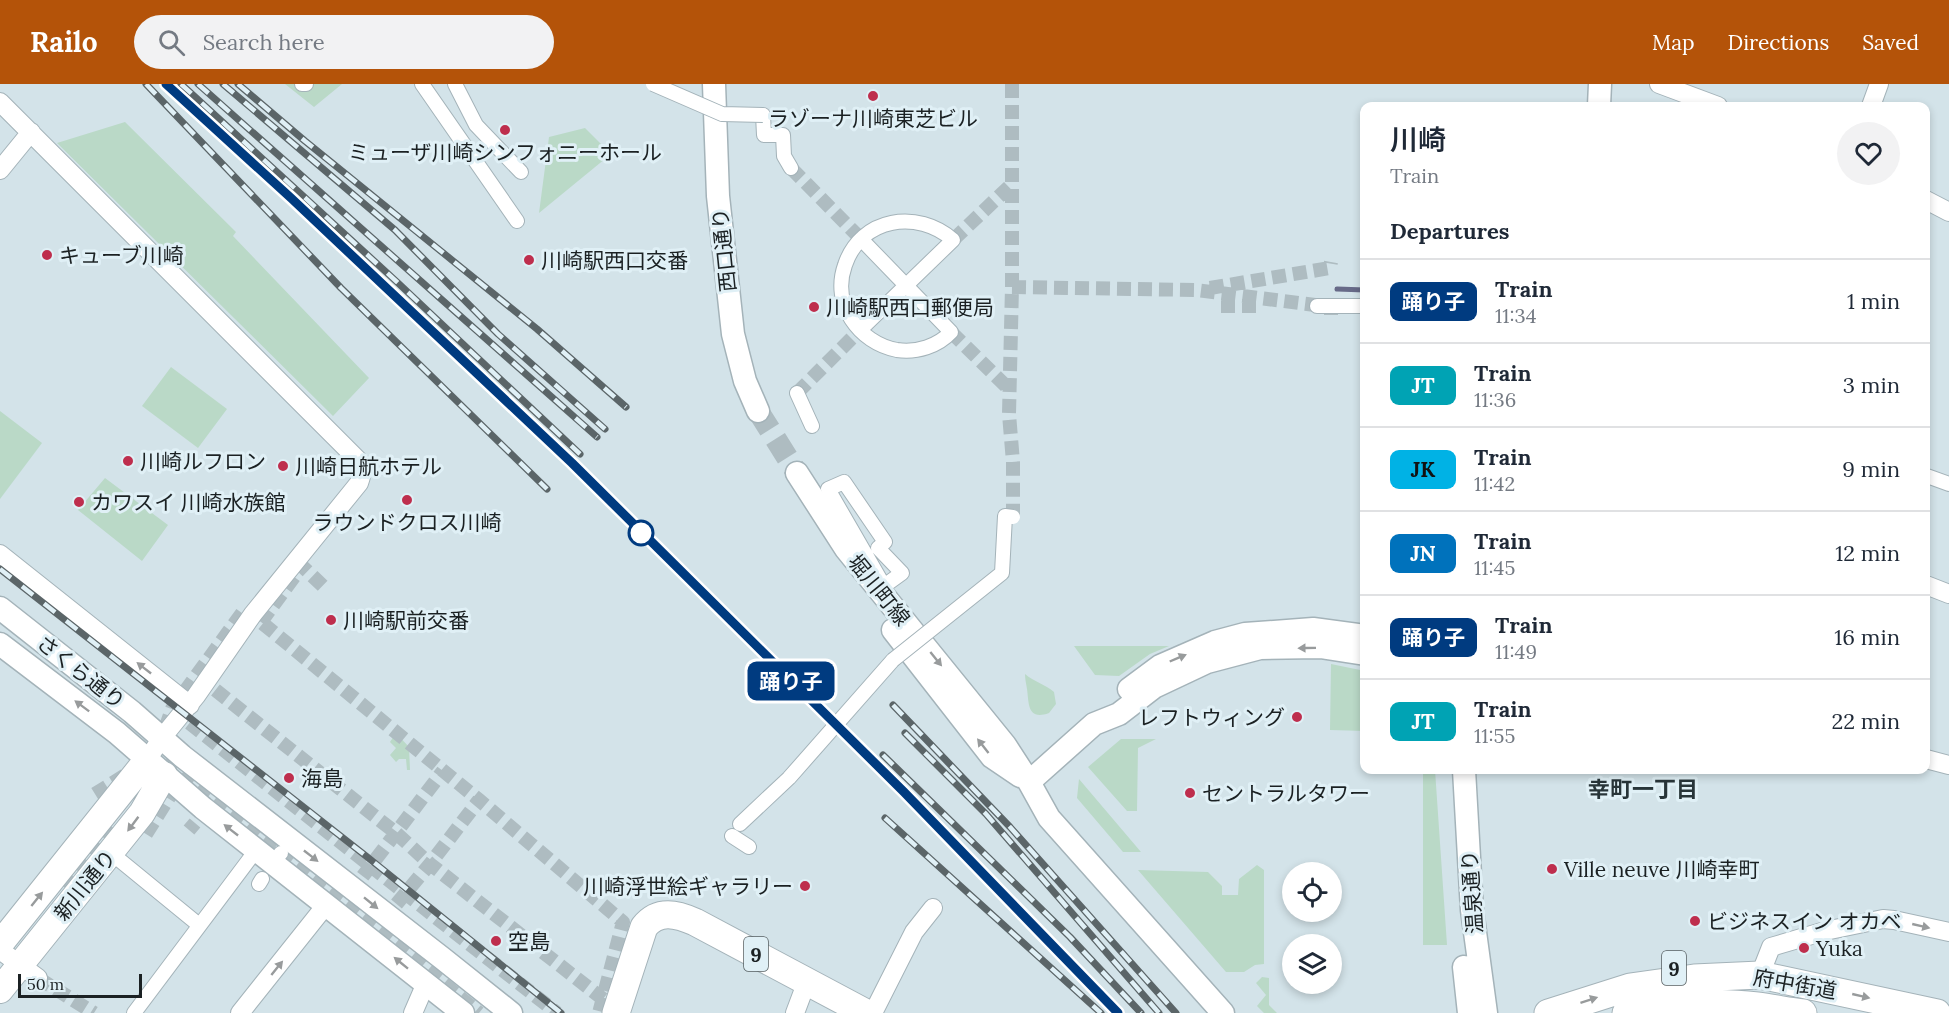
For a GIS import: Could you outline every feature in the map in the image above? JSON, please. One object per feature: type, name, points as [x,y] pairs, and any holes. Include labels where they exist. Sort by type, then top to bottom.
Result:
[{"type":"main road","name":"新川通り","points":[[0,990],[142,813],[155,768]]},
{"type":"main road","name":"新川通り","points":[[0,944],[115,802],[155,768]]},
{"type":"main road","name":"9","points":[[616,1013],[644,927],[649,920],[664,914],[673,914],[695,922],[866,1013]]},
{"type":"main road","name":"府中街道","points":[[1642,1005],[1660,969],[1694,966],[1721,976],[1760,975],[1937,1013]]},
{"type":"main road","name":"府中街道","points":[[1548,1013],[1642,1005],[1710,1004],[1756,1005],[1783,1012]]},
{"type":"street","points":[[422,84],[517,221]]},
{"type":"street","points":[[455,84],[476,125],[521,172]]},
{"type":"street","points":[[653,84],[722,114],[763,115],[764,135],[783,135],[784,156],[791,168]]},
{"type":"street","name":"西口通り","points":[[714,84],[718,196],[733,334],[745,381],[758,411]]},
{"type":"street","points":[[1599,102],[1600,84]]},
{"type":"street","points":[[1659,84],[1697,96]]},
{"type":"street","points":[[1872,102],[1879,84]]},
{"type":"street","points":[[0,102],[362,466],[359,483],[253,614],[190,705],[161,739],[155,768]]},
{"type":"street","points":[[0,171],[31,132]]},
{"type":"street","points":[[1930,202],[1949,212]]},
{"type":"street","points":[[860,330],[906,285],[953,240],[927,224],[907,220],[887,223],[861,239],[845,265],[841,285],[844,305],[853,323],[867,338],[885,348],[906,351],[926,348],[944,339],[951,332],[906,285],[861,239]]},
{"type":"street","points":[[1317,306],[1360,306]]},
{"type":"street","points":[[796,393],[813,426]]},
{"type":"street","name":"堀川町線","points":[[797,473],[846,549],[1005,745],[1049,818],[1223,1013]]},
{"type":"street","points":[[1930,477],[1949,484]]},
{"type":"street","points":[[844,482],[885,542],[878,549],[902,573],[884,586],[839,508],[828,489],[844,482]]},
{"type":"street","points":[[740,824],[789,778],[895,656],[1002,573],[1005,516],[1013,517]]},
{"type":"street","points":[[0,554],[190,705]]},
{"type":"street","points":[[1930,587],[1949,594]]},
{"type":"street","name":"さくら通り","points":[[0,608],[132,712],[182,756],[511,1013]]},
{"type":"street","points":[[1029,782],[1094,724],[1101,712],[1160,666],[1215,642],[1245,634],[1314,629],[1360,635]]},
{"type":"street","name":"さくら通り","points":[[0,644],[117,733],[203,808],[463,1013]]},
{"type":"street","points":[[1094,724],[1119,714],[1154,687],[1207,662],[1260,648],[1320,647],[1360,653]]},
{"type":"street","points":[[155,768],[182,756]]},
{"type":"street","points":[[1930,760],[1949,765]]},
{"type":"street","name":"温泉通り","points":[[1451,774],[1462,948],[1469,1013]]},
{"type":"street","name":"温泉通り","points":[[1464,774],[1472,910],[1486,1013]]},
{"type":"street","points":[[732,836],[749,848]]},
{"type":"street","points":[[134,1013],[256,849]]},
{"type":"street","points":[[111,853],[199,925]]},
{"type":"street","points":[[240,1013],[326,905]]},
{"type":"street","points":[[873,1013],[914,932],[933,908]]},
{"type":"street","points":[[1760,975],[1771,946],[1825,931],[1883,919],[1949,932]]},
{"type":"street","points":[[795,1013],[807,981]]},
{"type":"street","points":[[413,1013],[426,983]]},
{"type":"green space","points":[[285,84],[342,84],[314,107]]},
{"type":"green space","points":[[125,122],[236,232],[233,236],[369,378],[333,416],[57,143]]},
{"type":"green space","points":[[585,128],[611,154],[539,213],[549,137]]},
{"type":"green space","points":[[171,367],[227,409],[198,448],[142,406]]},
{"type":"green space","points":[[0,411],[42,443],[0,499]]},
{"type":"green space","points":[[105,478],[168,525],[142,561],[78,510]]},
{"type":"green space","points":[[1074,646],[1169,646],[1150,654],[1119,676],[1095,675]]},
{"type":"green space","points":[[1331,664],[1360,670],[1360,731],[1330,730]]},
{"type":"green space","points":[[1025,674],[1054,692],[1056,704],[1049,713],[1037,715],[1033,713],[1028,700]]},
{"type":"green space","points":[[396,733],[409,747],[410,770],[407,770],[406,759],[399,759],[396,762],[390,755],[396,748],[390,742]]},
{"type":"green space","points":[[1121,739],[1156,739],[1138,748],[1137,811],[1127,811],[1088,767]]},
{"type":"green space","points":[[1423,774],[1435,774],[1447,945],[1423,945]]},
{"type":"green space","points":[[1079,779],[1141,852],[1123,852],[1077,798]]},
{"type":"green space","points":[[1257,865],[1264,870],[1264,964],[1255,965],[1244,972],[1226,972],[1138,870],[1208,872],[1222,886],[1222,895],[1238,895],[1239,879]]},
{"type":"green space","points":[[1262,977],[1269,978],[1269,1005],[1277,1013],[1264,1013],[1257,1006],[1266,995],[1256,983]]},
{"type":"waterway","points":[[1337,289],[1360,290]]},
{"type":"tunnel","points":[[1012,84],[1012,287],[1009,414],[1013,462],[1013,517]]},
{"type":"tunnel","points":[[791,168],[861,239]]},
{"type":"tunnel","points":[[953,240],[1012,184]]},
{"type":"tunnel","points":[[1210,288],[1330,268],[1331,262]]},
{"type":"tunnel","points":[[1012,287],[1196,290],[1331,307],[1331,315]]},
{"type":"tunnel","points":[[1221,306],[1261,306]]},
{"type":"tunnel","points":[[797,393],[860,330]]},
{"type":"tunnel","points":[[951,332],[1009,389]]},
{"type":"tunnel","points":[[758,411],[797,473]]},
{"type":"tunnel","points":[[261,622],[302,566],[326,589]]},
{"type":"tunnel","points":[[165,729],[172,709],[245,609],[479,800],[623,922],[599,1013]]},
{"type":"tunnel","points":[[199,677],[396,833],[430,864],[603,999]]},
{"type":"tunnel","points":[[173,710],[557,1013]]},
{"type":"tunnel","points":[[165,761],[376,928],[479,1013]]},
{"type":"tunnel","points":[[350,893],[443,771]]},
{"type":"tunnel","points":[[95,794],[127,774]]},
{"type":"tunnel","points":[[146,834],[180,780]]},
{"type":"tunnel","points":[[383,920],[479,800]]},
{"type":"tunnel","points":[[189,830],[195,823]]},
{"type":"tunnel","points":[[67,889],[109,825]]},
{"type":"tunnel","points":[[38,978],[94,1013]]},
{"type":"railway","points":[[146,84],[341,288],[547,489]]},
{"type":"railway","points":[[166,84],[291,198],[571,463]]},
{"type":"railway","points":[[181,84],[580,454]]},
{"type":"railway","points":[[198,84],[597,437]]},
{"type":"railway","points":[[223,84],[395,230],[498,334],[605,429]]},
{"type":"railway","points":[[238,84],[537,329],[626,407]]},
{"type":"railway","points":[[0,569],[366,856],[561,1013]]},
{"type":"railway","points":[[893,705],[1010,827],[1176,1013]]},
{"type":"railway","points":[[905,733],[986,814],[1159,1013]]},
{"type":"railway","points":[[883,755],[1070,937],[1141,1013]]},
{"type":"railway","points":[[875,764],[1118,1013]]},
{"type":"railway","points":[[885,818],[1101,1013]]},
{"type":"train","name":"踊り子","points":[[166,84],[406,305],[572,463],[904,792],[1118,1013]]},
{"type":"place","name":"ラゾーナ川崎東芝ビル","points":[[873,96]]},
{"type":"place","name":"ミューザ川崎シンフォニーホール","points":[[505,130]]},
{"type":"place","name":"キューブ川崎","points":[[47,255]]},
{"type":"place","name":"川崎駅西口交番","points":[[529,260]]},
{"type":"place","name":"川崎駅西口郵便局","points":[[814,307]]},
{"type":"place","name":"川崎ルフロン","points":[[128,461]]},
{"type":"place","name":"川崎日航ホテル","points":[[283,466]]},
{"type":"place","name":"ラウンドクロス川崎","points":[[407,500]]},
{"type":"place","name":"カワスイ 川崎水族館","points":[[79,502]]},
{"type":"place","name":"川崎駅前交番","points":[[331,620]]},
{"type":"place","name":"レフトウィング","points":[[1297,717]]},
{"type":"place","name":"海島","points":[[289,778]]},
{"type":"place","name":"セントラルタワー","points":[[1190,793]]},
{"type":"place","name":"Ville neuve 川崎幸町","points":[[1552,869]]},
{"type":"place","name":"川崎浮世絵ギャラリー","points":[[805,886]]},
{"type":"place","name":"ビジネスイン オカベ","points":[[1695,921]]},
{"type":"place","name":"空島","points":[[496,941]]},
{"type":"place","name":"Yuka","points":[[1804,948]]},
{"type":"district","name":"幸町一丁目","points":[[1643,789]]}]
